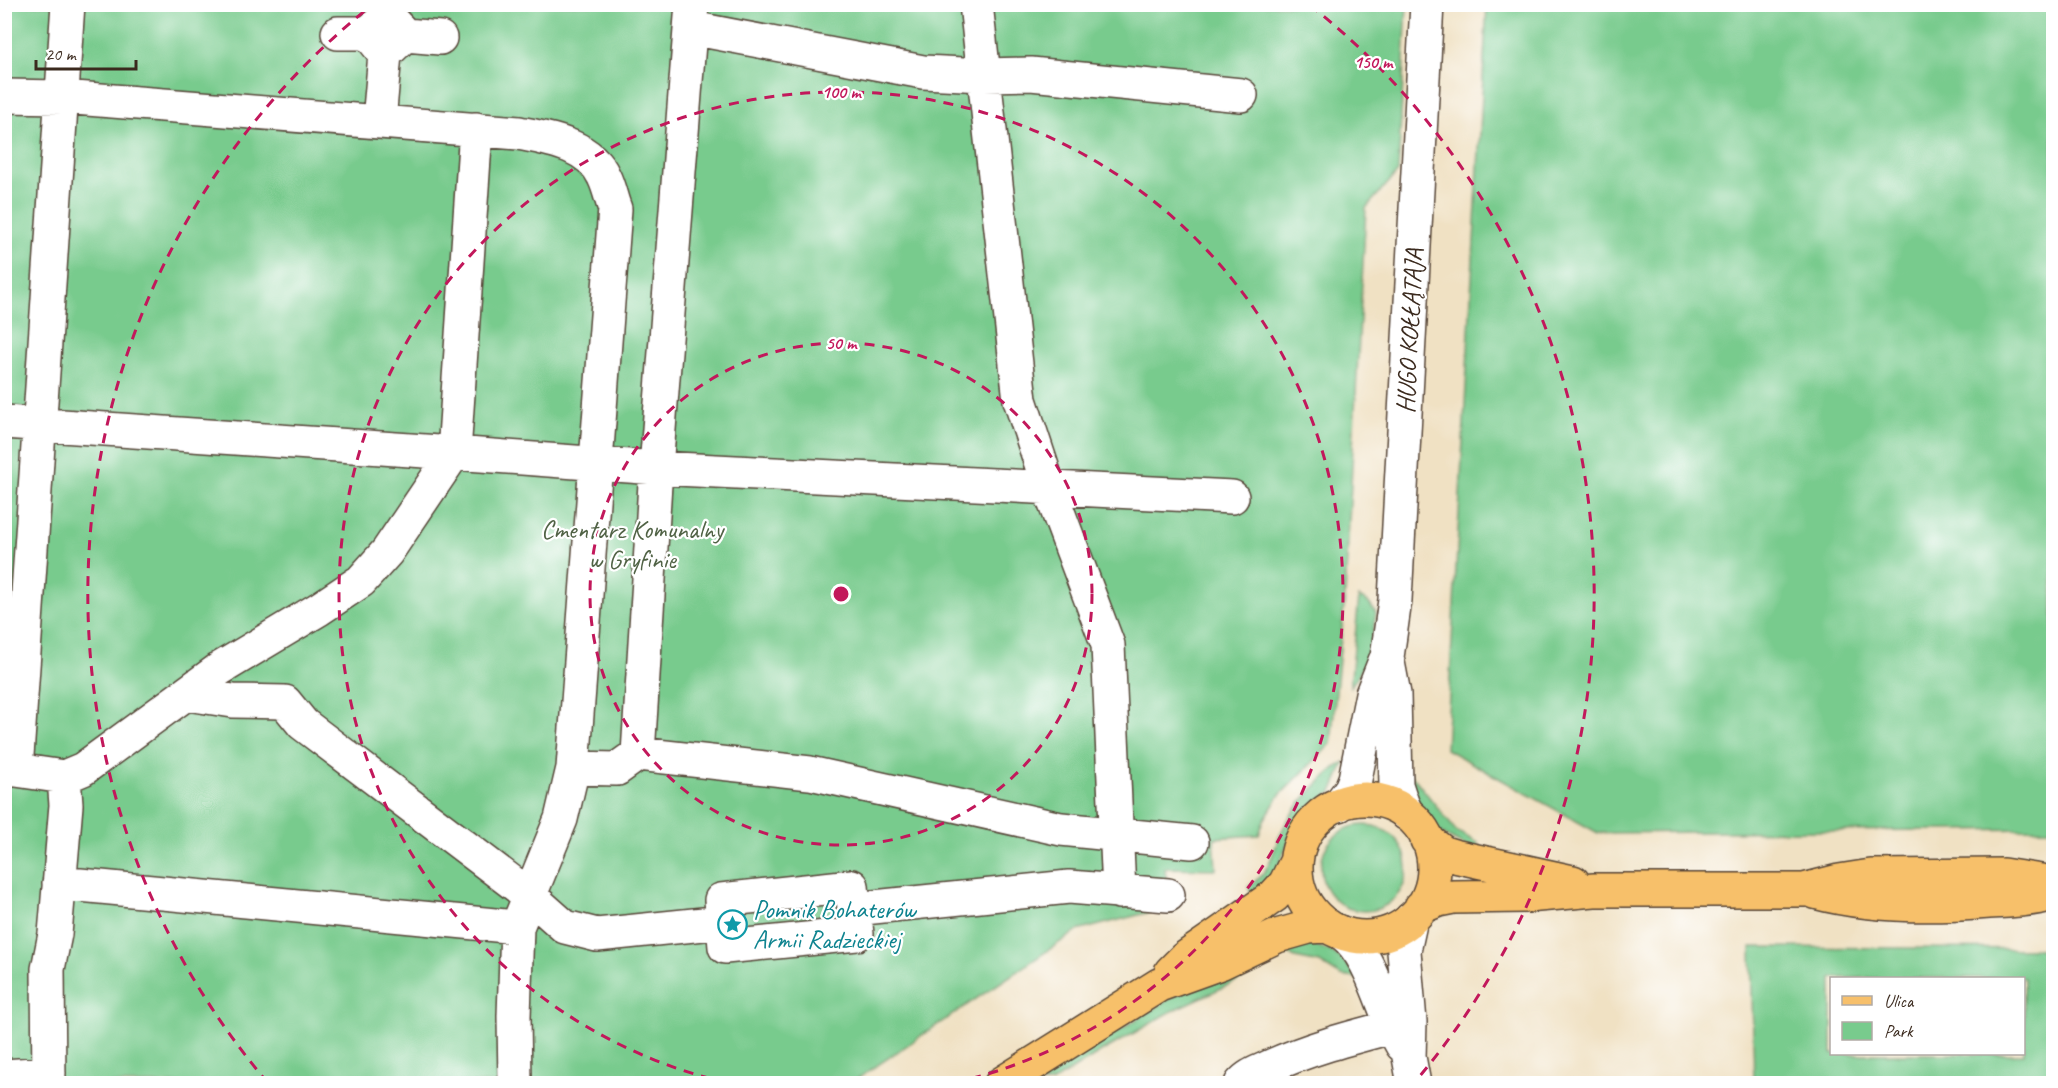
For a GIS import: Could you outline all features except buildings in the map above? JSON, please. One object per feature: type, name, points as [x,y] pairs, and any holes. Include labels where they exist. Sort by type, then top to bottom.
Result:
[{"type":"main road","points":[[1159,985],[1185,958],[1274,896],[1285,885],[1296,862],[1300,844],[1309,828],[1322,814],[1339,805],[1356,800],[1373,800],[1391,805],[1407,814],[1419,826],[1427,840],[1432,856],[1433,873],[1430,891],[1416,913]]},
{"type":"main road","points":[[1427,840],[1444,853],[1454,856],[1567,881],[1594,890]]},
{"type":"main road","points":[[1296,862],[1297,882],[1304,901],[1314,915],[1335,930]]},
{"type":"main road","points":[[1804,890],[1871,876],[2003,875],[2054,883]]},
{"type":"main road","points":[[1002,1083],[1159,985],[1220,963],[1277,936],[1309,927],[1335,930],[1361,937],[1381,935],[1397,929],[1416,913],[1438,900],[1453,897],[1527,896],[1594,890],[1804,890],[1840,899],[1897,905],[1968,904],[2036,898],[2054,894]]},
{"type":"street","points":[[68,4],[39,424],[10,770],[64,777],[83,769],[221,668],[361,581],[387,552],[454,453],[476,129]]},
{"type":"street","points":[[976,4],[1020,400],[1049,488],[1108,645],[1119,892]]},
{"type":"street","name":"HUGO KOŁŁĄTAJA","points":[[1407,814],[1396,785],[1394,694],[1387,657],[1395,600],[1427,4]]},
{"type":"street","points":[[638,754],[656,468],[692,16],[923,72],[984,75],[1031,74],[1241,95]]},
{"type":"street","points":[[379,122],[378,29],[440,38]]},
{"type":"street","points":[[4,96],[62,97],[519,133],[557,140],[586,154],[604,175],[615,209],[594,464],[573,768],[561,819],[517,927],[514,1016],[515,1083]]},
{"type":"street","points":[[4,422],[656,468],[1232,497]]},
{"type":"street","name":"HUGO KOŁŁĄTAJA","points":[[1339,805],[1351,789],[1355,779],[1372,694],[1387,657]]},
{"type":"street","points":[[187,694],[233,701],[285,702],[303,724],[530,896],[565,927],[597,935],[723,922]]},
{"type":"street","points":[[573,768],[617,769],[638,754],[810,773],[1061,829],[1192,842]]},
{"type":"street","points":[[4,1076],[49,1078],[48,969],[55,934],[66,805],[64,777]]},
{"type":"street","points":[[59,883],[517,927]]},
{"type":"street","points":[[852,886],[854,909],[856,934],[725,947],[721,900],[852,886]]},
{"type":"street","points":[[854,909],[1069,887],[1168,895]]},
{"type":"street","points":[[1412,1070],[1404,951],[1416,913]]},
{"type":"street","points":[[1335,930],[1352,940],[1365,960],[1391,1027],[1412,1070]]},
{"type":"street","points":[[1241,1083],[1246,1077],[1289,1058],[1357,1035],[1391,1027]]},
{"type":"green space","name":"Cmentarz Komunalny w Gryfinie","points":[[5,5],[1407,5],[1398,172],[1366,208],[1345,595],[1331,744],[1279,796],[1264,820],[1259,835],[1214,838],[1216,869],[1165,868],[1169,907],[1077,931],[851,1083],[5,1084]]},
{"type":"green space","points":[[1487,5],[2053,5],[2053,829],[1598,833],[1446,749]]},
{"type":"green space","points":[[1359,597],[1368,602],[1376,613],[1369,657],[1350,688]]},
{"type":"green space","points":[[1345,762],[1332,792],[1312,806],[1300,819],[1292,832],[1276,872],[1253,897],[1248,887],[1268,866],[1280,834],[1289,818],[1321,781]]},
{"type":"green space","points":[[1407,769],[1456,831],[1478,843],[1477,852],[1436,831],[1421,810]]},
{"type":"green space","points":[[1364,825],[1388,832],[1400,844],[1407,868],[1400,892],[1388,904],[1364,911],[1340,904],[1328,892],[1321,868],[1328,844],[1340,832]]},
{"type":"green space","points":[[1300,943],[1333,953],[1351,969],[1356,978],[1341,976],[1320,963],[1295,958],[1283,948]]},
{"type":"green space","points":[[1751,947],[2053,949],[2053,1083],[1754,1083]]},
{"type":"green space","points":[[1264,957],[1263,966],[1256,972],[1172,1011],[1051,1083],[1034,1084],[1175,995]]},
{"type":"place","name":"Pomnik Bohaterów Armii Radzieckiej","points":[[732,924]]}]
